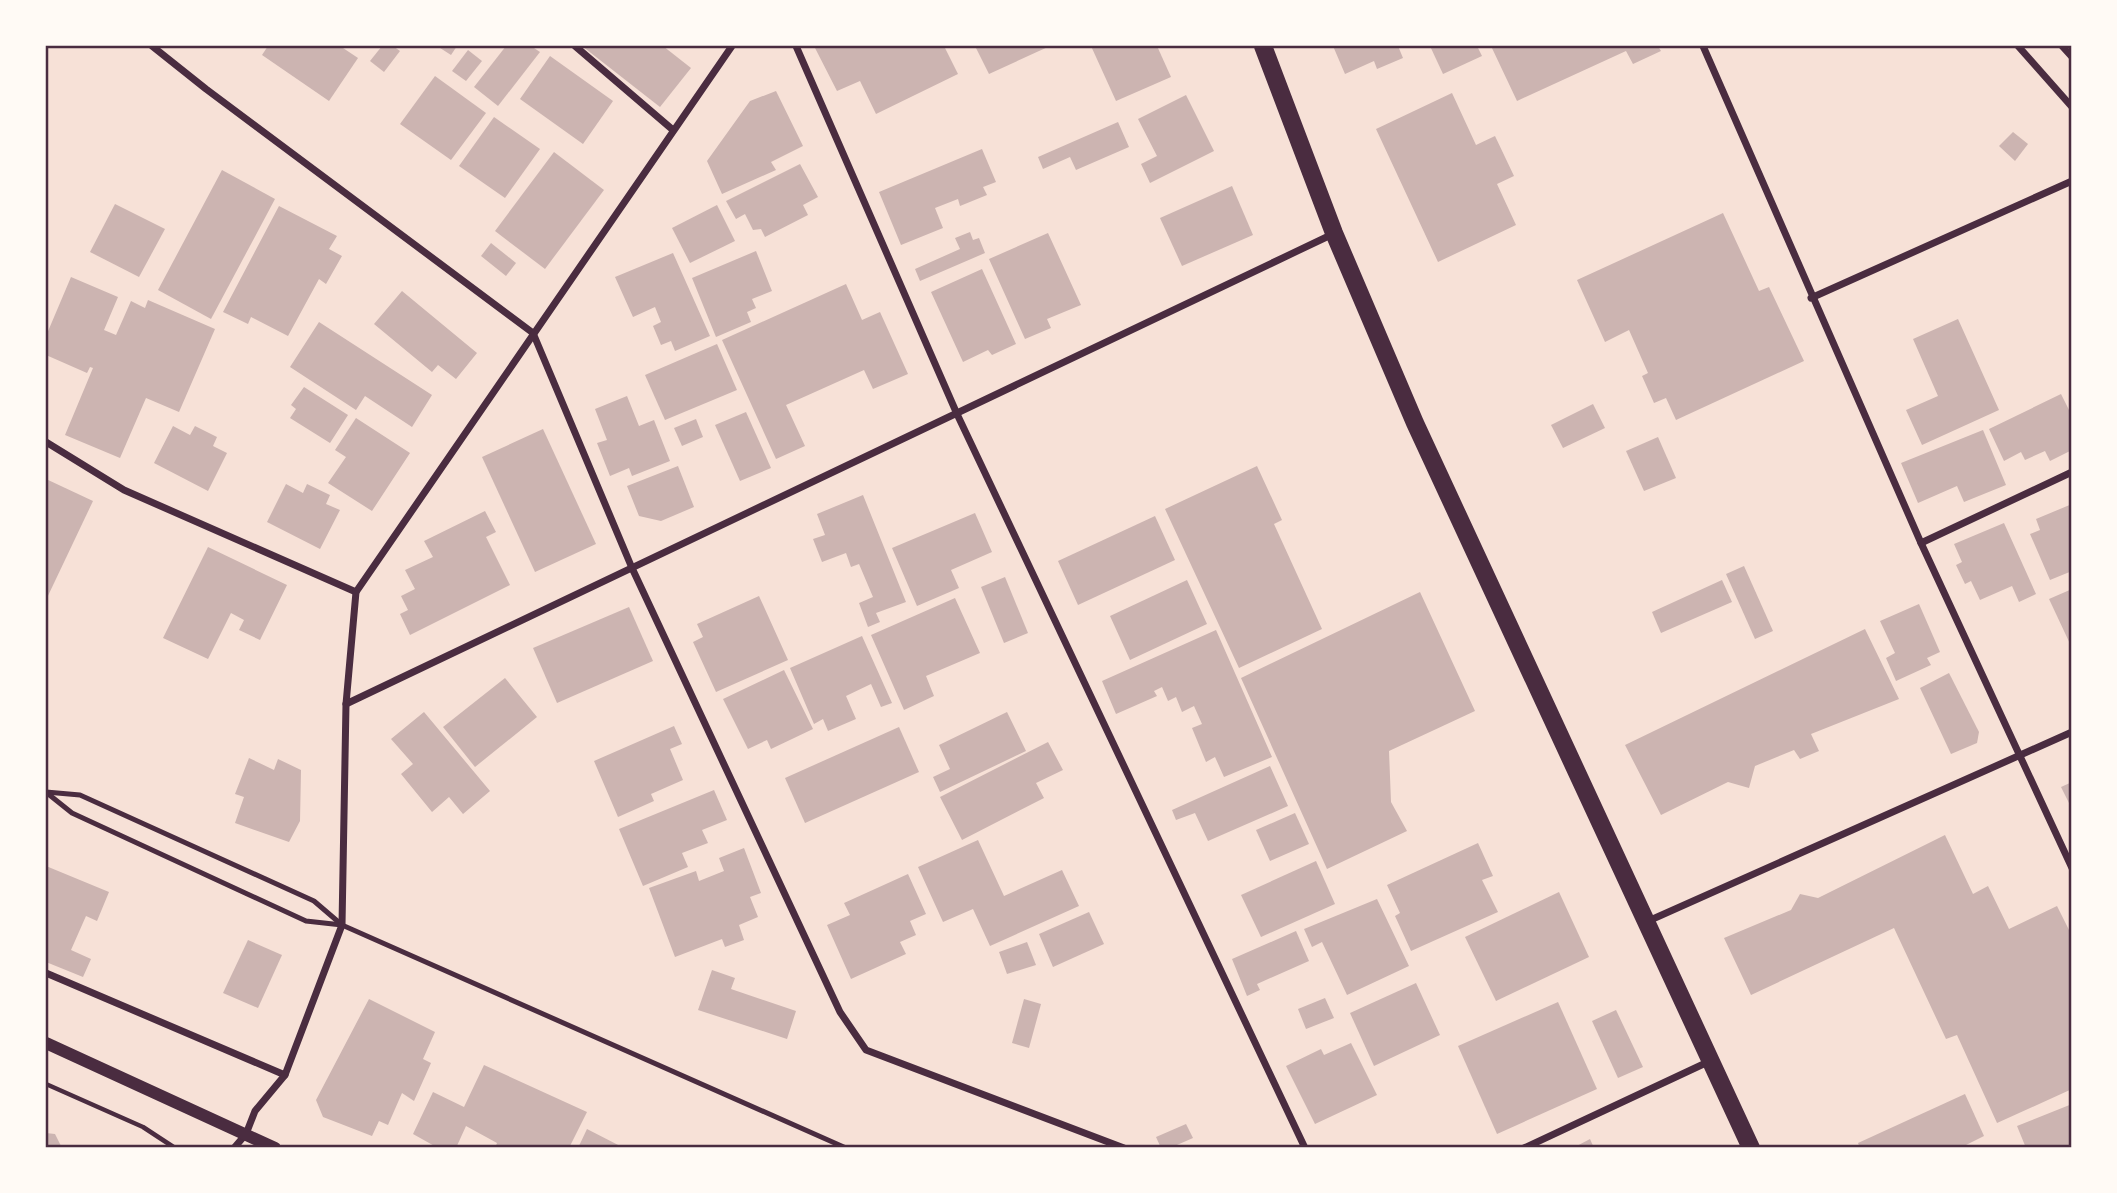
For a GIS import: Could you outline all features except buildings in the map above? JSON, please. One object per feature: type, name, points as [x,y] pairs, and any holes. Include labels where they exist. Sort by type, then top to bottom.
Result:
[{"type":"main road","points":[[1263,46],[1334,233],[1415,423],[1751,1147]]},
{"type":"street","points":[[152,46],[205,89],[533,333],[632,568],[840,1012],[866,1050],[1124,1147]]},
{"type":"street","points":[[575,46],[673,130]]},
{"type":"street","points":[[234,1147],[246,1134],[255,1111],[285,1075],[342,925],[346,704],[356,592],[732,46]]},
{"type":"street","points":[[796,46],[957,414],[1304,1147]]},
{"type":"street","points":[[1703,46],[1811,298],[2017,755],[2071,867]]},
{"type":"street","points":[[2018,46],[2071,107]]},
{"type":"street","points":[[2062,46],[2071,57]]},
{"type":"street","points":[[1811,298],[2071,181]]},
{"type":"street","points":[[346,704],[1334,233]]},
{"type":"street","points":[[46,442],[124,490],[356,592]]},
{"type":"street","points":[[1921,543],[2071,472]]},
{"type":"street","points":[[1646,922],[2071,732]]},
{"type":"street","points":[[46,973],[285,1075]]},
{"type":"street","points":[[46,1043],[275,1147]]},
{"type":"street","points":[[1524,1147],[1710,1060]]},
{"type":"lane","points":[[46,792],[80,795],[314,901],[342,925],[846,1147]]},
{"type":"lane","points":[[46,792],[72,813],[306,921],[342,925]]},
{"type":"path","points":[[46,1084],[143,1127],[175,1147]]}]
